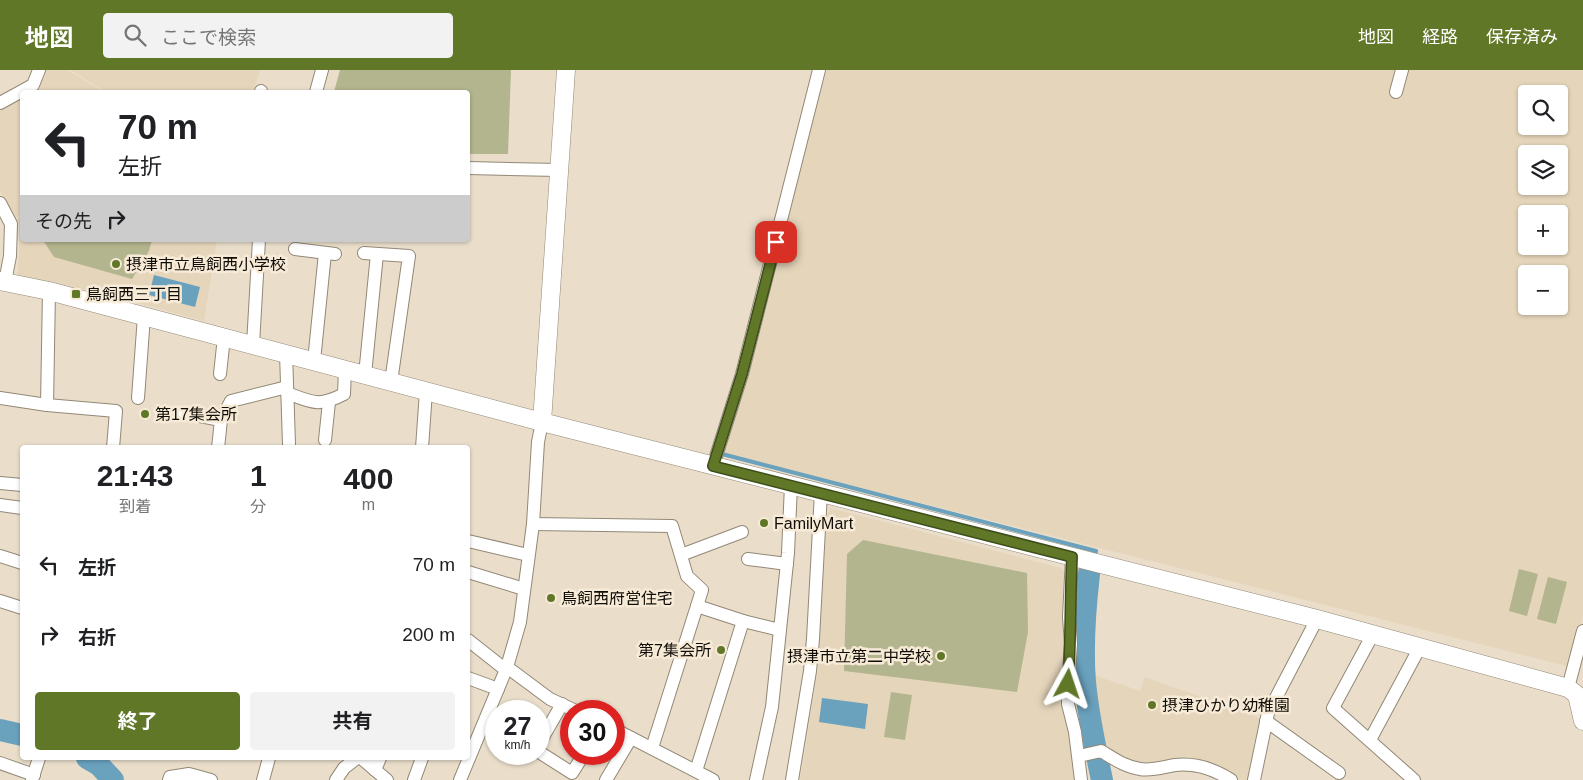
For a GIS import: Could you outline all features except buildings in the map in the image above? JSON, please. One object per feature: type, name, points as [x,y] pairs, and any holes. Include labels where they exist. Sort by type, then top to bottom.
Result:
[{"type":"street","points":[[24,90],[33,85],[39,70]]},
{"type":"street","points":[[317,90],[322,70]]},
{"type":"street","points":[[466,778],[506,669],[520,622],[533,524],[538,442],[542,422],[566,70]]},
{"type":"street","points":[[713,466],[742,374],[819,70]]},
{"type":"street","points":[[1396,92],[1402,70]]},
{"type":"street","points":[[0,103],[20,92]]},
{"type":"street","points":[[470,168],[560,170]]},
{"type":"street","points":[[0,203],[11,224],[10,256],[3,282],[144,316],[542,422],[1374,634],[1568,688],[1577,695],[1583,721]]},
{"type":"street","points":[[253,345],[259,242]]},
{"type":"street","points":[[295,249],[330,253],[314,361]]},
{"type":"street","points":[[365,375],[371,254],[409,256],[392,382]]},
{"type":"street","points":[[47,406],[49,292]]},
{"type":"street","points":[[138,398],[144,316]]},
{"type":"street","points":[[220,374],[224,337]]},
{"type":"street","points":[[286,353],[289,444]]},
{"type":"street","points":[[218,445],[221,420],[231,401],[287,390],[316,403],[329,402],[344,394],[345,369]]},
{"type":"street","points":[[422,445],[426,391]]},
{"type":"street","points":[[0,398],[47,406],[116,411],[113,445]]},
{"type":"street","points":[[325,440],[329,402]]},
{"type":"street","points":[[184,413],[221,420]]},
{"type":"street","points":[[0,482],[20,485]]},
{"type":"street","points":[[756,780],[772,707],[787,564],[791,485]]},
{"type":"street","points":[[792,780],[812,647],[821,492]]},
{"type":"street","points":[[0,505],[20,508]]},
{"type":"street","points":[[533,524],[672,526],[687,576],[702,590],[652,748]]},
{"type":"street","points":[[681,555],[742,532]]},
{"type":"street","points":[[470,541],[528,555]]},
{"type":"street","points":[[0,556],[20,562]]},
{"type":"street","points":[[1072,557],[1068,704],[1079,756],[1081,780]]},
{"type":"street","points":[[748,560],[787,564]]},
{"type":"street","points":[[470,573],[524,589]]},
{"type":"street","points":[[0,601],[20,607]]},
{"type":"street","points":[[697,606],[743,622],[780,630]]},
{"type":"street","points":[[1254,780],[1268,713],[1318,619]]},
{"type":"street","points":[[696,772],[743,622]]},
{"type":"street","points":[[1568,688],[1583,631]]},
{"type":"street","points":[[1374,634],[1333,708],[1414,780]]},
{"type":"street","points":[[470,642],[506,669],[550,699],[560,703]]},
{"type":"street","points":[[1370,740],[1420,647]]},
{"type":"street","points":[[470,679],[498,689]]},
{"type":"street","points":[[550,725],[560,707]]},
{"type":"street","points":[[1266,721],[1339,773]]},
{"type":"street","points":[[625,735],[713,780]]},
{"type":"street","points":[[606,780],[631,738]]},
{"type":"street","points":[[1079,756],[1101,751],[1119,762],[1138,769],[1152,770],[1176,765],[1194,765],[1208,768],[1231,780]]},
{"type":"street","points":[[550,759],[572,773],[577,765]]},
{"type":"street","points":[[0,763],[33,777],[38,760]]},
{"type":"street","points":[[264,780],[269,760]]},
{"type":"street","points":[[336,780],[344,768],[355,760]]},
{"type":"street","points":[[414,780],[421,760]]},
{"type":"street","points":[[377,764],[387,780]]},
{"type":"street","points":[[169,780],[170,777],[189,774],[211,780]]},
{"type":"shaded area","points":[[46,70],[68,70],[100,90],[34,90],[44,78]]},
{"type":"shaded area","points":[[71,70],[260,70],[254,90],[102,90]]},
{"type":"shaded area","points":[[827,70],[1583,70],[1583,616],[1570,667],[894,496],[718,455]]},
{"type":"shaded area","points":[[19,100],[20,101],[20,215],[15,218],[0,191],[0,110]]},
{"type":"shaded area","name":"摂津市立鳥飼西小学校","points":[[20,217],[20,242],[217,242],[204,321],[97,292],[17,275],[19,224],[17,219]]},
{"type":"shaded area","name":"摂津市立第二中学校","points":[[831,508],[1061,568],[1068,576],[1076,780],[800,780],[818,669],[827,514]]},
{"type":"shaded area","points":[[1091,674],[1140,691],[1145,677],[1260,718],[1247,780],[1240,780],[1229,772],[1138,765],[1098,746],[1091,705]]},
{"type":"green space","points":[[340,70],[511,70],[508,154],[470,154],[470,90],[335,90]]},
{"type":"green space","points":[[44,242],[151,242],[149,251],[132,279],[54,257]]},
{"type":"green space","points":[[863,540],[1027,573],[1028,632],[1017,692],[844,671],[847,554]]},
{"type":"green space","points":[[1519,569],[1538,574],[1527,616],[1509,611]]},
{"type":"green space","points":[[1548,577],[1567,582],[1556,624],[1537,619]]},
{"type":"green space","points":[[891,692],[912,695],[905,740],[884,737]]},
{"type":"water","points":[[154,275],[200,287],[195,307],[149,295]]},
{"type":"water","points":[[822,698],[868,704],[865,729],[819,722]]},
{"type":"waterway","points":[[722,454],[1096,551],[1094,557]]},
{"type":"waterway","points":[[1089,574],[1091,566]]},
{"type":"waterway","points":[[1089,574],[1084,628],[1085,682],[1102,780]]},
{"type":"waterway","points":[[0,730],[20,735]]},
{"type":"waterway","points":[[90,760],[99,765],[113,780]]},
{"type":"place","name":"摂津市立鳥飼西小学校","points":[[116,264]]},
{"type":"place","name":"鳥飼西三丁目","points":[[76,294]]},
{"type":"place","name":"第17集会所","points":[[145,414]]},
{"type":"place","name":"FamilyMart","points":[[764,523]]},
{"type":"place","name":"鳥飼西府営住宅","points":[[551,598]]},
{"type":"place","name":"第7集会所","points":[[721,650]]},
{"type":"place","name":"摂津市立第二中学校","points":[[941,656]]},
{"type":"place","name":"摂津ひかり幼稚園","points":[[1152,705]]},
{"type":"route","points":[[776,242],[742,374],[713,466],[806,488],[1072,557],[1069,617],[1071,644],[1068,684]]}]
